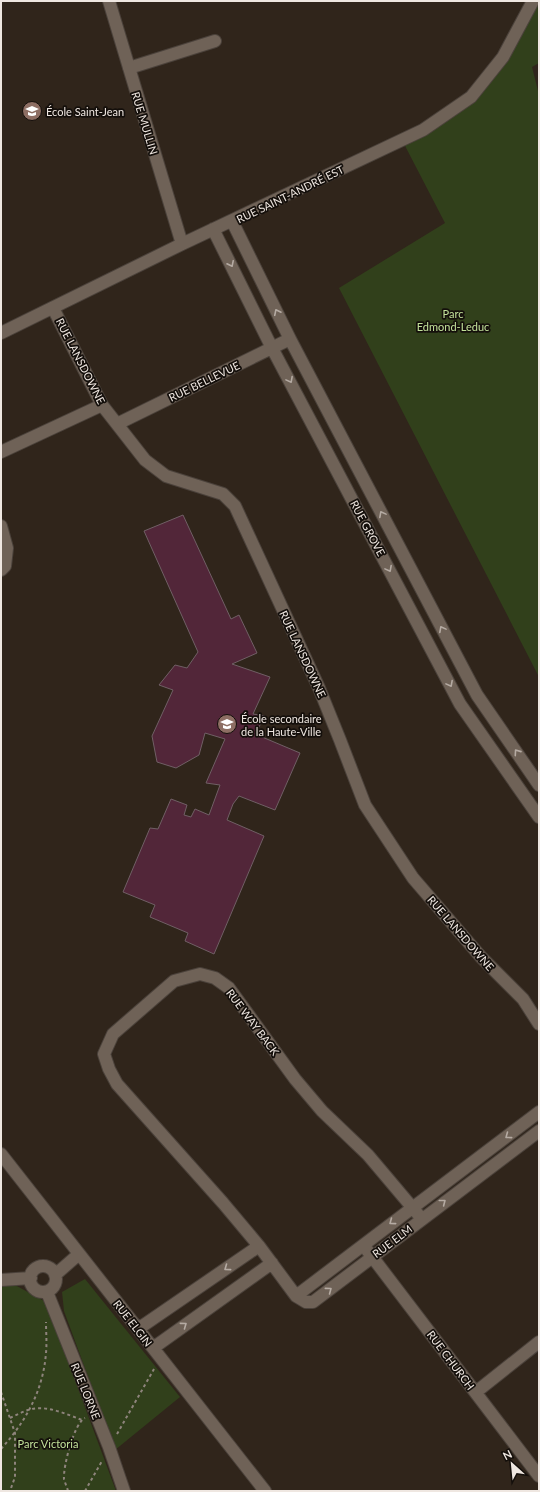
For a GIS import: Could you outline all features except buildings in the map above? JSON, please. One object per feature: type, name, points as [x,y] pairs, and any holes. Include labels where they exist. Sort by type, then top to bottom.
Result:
[{"type":"street","name":"RUE MULLIN","points":[[108,1],[182,244]]},
{"type":"street","name":"RUE SAINT-ANDRÉ EST","points":[[1,333],[213,229],[423,130],[471,97],[503,57],[533,1]]},
{"type":"street","points":[[129,68],[215,41]]},
{"type":"street","name":"RUE GROVE","points":[[232,221],[290,339],[477,695],[539,784]]},
{"type":"street","name":"RUE GROVE","points":[[213,229],[272,348],[460,704],[539,817]]},
{"type":"street","name":"RUE LANSDOWNE","points":[[53,308],[102,405],[145,460],[166,476],[223,494],[235,506],[319,688],[364,805],[413,878],[481,958],[523,998],[539,1024]]},
{"type":"street","name":"RUE BELLEVUE","points":[[117,424],[290,339]]},
{"type":"street","points":[[1,452],[14,444],[102,405]]},
{"type":"street","points":[[1,526],[7,548],[5,566],[1,570]]},
{"type":"street","name":"RUE WAY BACK","points":[[259,1246],[194,1170],[117,1084],[109,1069],[104,1054],[112,1034],[174,981],[200,974],[215,978],[229,988],[295,1079],[322,1111],[368,1156],[422,1219]]},
{"type":"street","name":"RUE ELM","points":[[539,1112],[296,1296],[306,1302],[313,1302],[539,1131]]},
{"type":"street","name":"RUE ELGIN","points":[[1,1154],[265,1491]]},
{"type":"street","points":[[478,1158],[487,1169]]},
{"type":"street","name":"RUE CHURCH","points":[[363,1244],[539,1476]]},
{"type":"street","points":[[138,1329],[259,1246],[296,1296]]},
{"type":"street","points":[[55,1275],[79,1254]]},
{"type":"street","points":[[153,1348],[272,1263]]},
{"type":"street","points":[[40,1267],[49,1268],[55,1275],[56,1280],[54,1285],[47,1292],[37,1291],[31,1283],[31,1278],[35,1270],[40,1267]]},
{"type":"street","points":[[1,1280],[31,1278]]},
{"type":"street","points":[[209,1281],[222,1298]]},
{"type":"street","name":"RUE LORNE","points":[[47,1292],[109,1447],[124,1491]]},
{"type":"street","points":[[476,1392],[539,1342]]},
{"type":"path","points":[[1,1448],[15,1433],[34,1403],[41,1380],[46,1353],[46,1317]]},
{"type":"path","points":[[85,1491],[154,1369],[164,1362]]},
{"type":"path","points":[[1,1392],[15,1433],[15,1477],[10,1491]]},
{"type":"path","points":[[10,1418],[30,1409],[45,1409],[62,1412],[82,1420]]},
{"type":"path","points":[[68,1491],[64,1479],[68,1451],[79,1423],[82,1420],[96,1414]]},
{"type":"green space","name":"Parc Edmond-Leduc","points":[[533,1],[539,1],[539,63],[532,67],[539,95],[539,677],[339,288],[445,223],[402,140],[471,97]]},
{"type":"green space","name":"Parc Victoria","points":[[4,1279],[46,1302],[116,1491],[1,1491],[1,1280]]},
{"type":"green space","name":"Parc Victoria","points":[[85,1279],[180,1397],[115,1450],[64,1311],[62,1292]]},
{"type":"place","name":"École Saint-Jean","points":[[32,111]]},
{"type":"place","name":"École secondaire de la Haute-Ville","points":[[227,724]]}]
